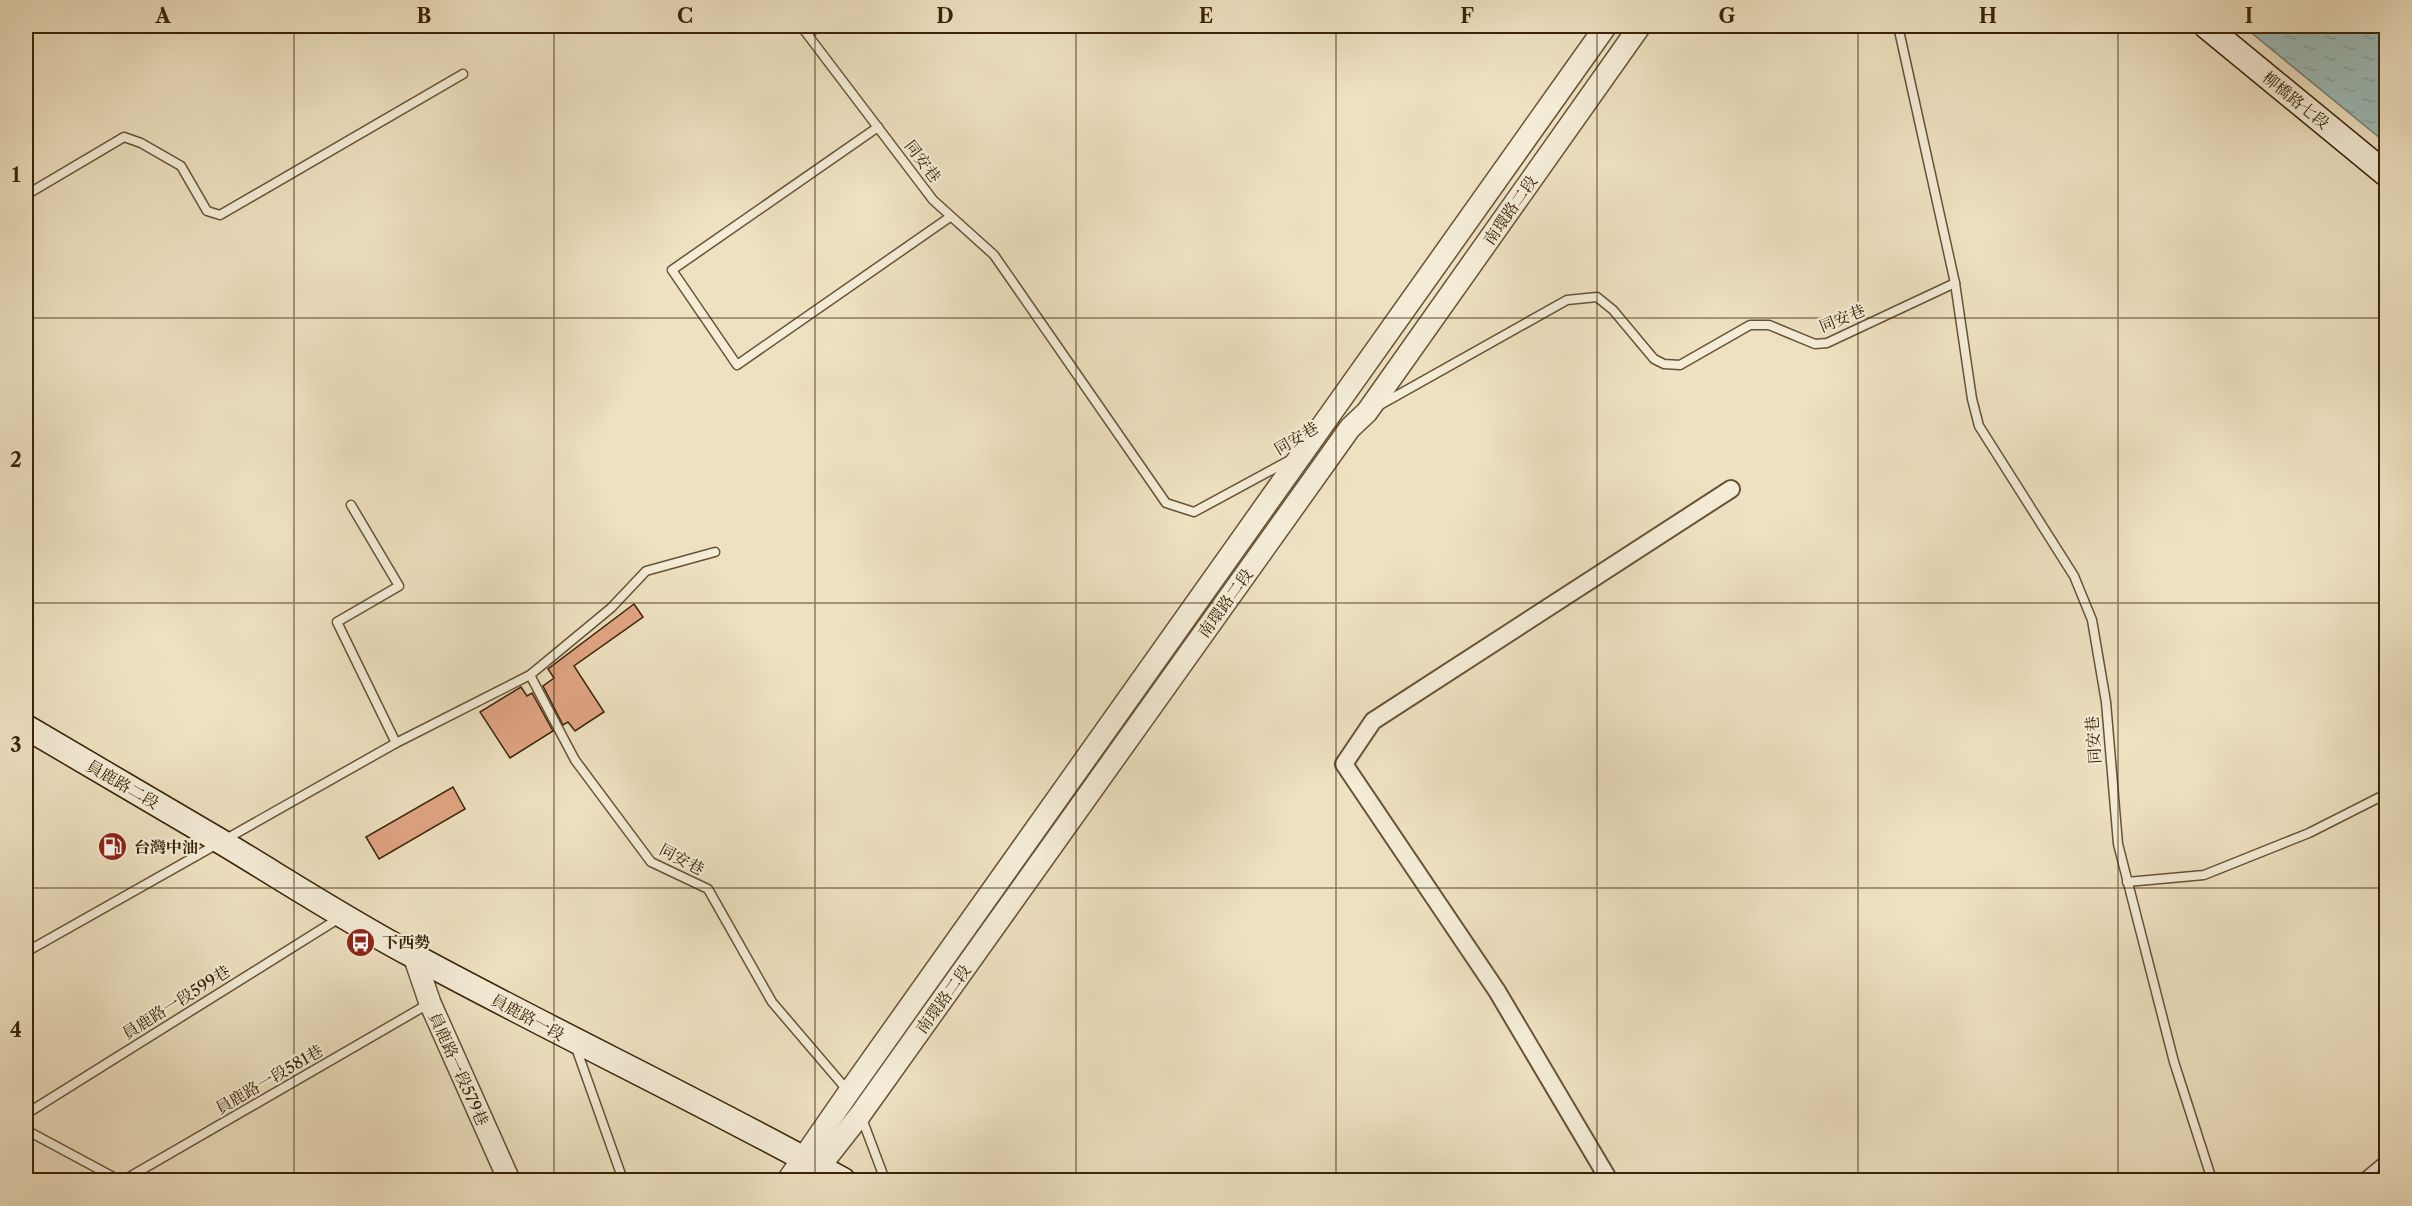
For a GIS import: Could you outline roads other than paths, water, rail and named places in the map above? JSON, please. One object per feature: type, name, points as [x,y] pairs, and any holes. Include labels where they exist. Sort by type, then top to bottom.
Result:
[{"type":"main road","name":"柳橋路七段","points":[[2206,26],[2386,174]]},
{"type":"main road","name":"員鹿路二段","points":[[26,728],[220,841]]},
{"type":"main road","name":"員鹿路一段","points":[[220,841],[342,916],[414,956],[811,1168],[843,1180]]},
{"type":"street","name":"南環路二段","points":[[811,1168],[849,1092],[1606,26]]},
{"type":"street","name":"南環路二段","points":[[788,1180],[811,1168],[860,1115],[1350,428],[1367,411],[1641,26]]},
{"type":"street","points":[[1609,1180],[1497,991],[1344,764],[1373,721],[1731,489]]},
{"type":"street","name":"員鹿路一段579巷","points":[[414,956],[430,1004],[509,1180]]},
{"type":"lane","name":"同安巷","points":[[801,26],[933,200],[994,255],[1166,503],[1194,512],[1322,441]]},
{"type":"lane","points":[[807,33],[820,26]]},
{"type":"lane","name":"同安巷","points":[[1898,26],[1955,283],[1972,399],[1979,426],[2074,576],[2092,620],[2106,702],[2118,844],[2174,1062],[2212,1180]]},
{"type":"lane","points":[[26,195],[124,137],[141,143],[181,166],[207,211],[220,215],[463,74]]},
{"type":"lane","points":[[878,127],[672,270],[737,365],[950,216]]},
{"type":"lane","name":"同安巷","points":[[1331,435],[1367,411],[1567,300],[1597,297],[1613,310],[1654,359],[1664,364],[1680,365],[1750,325],[1769,325],[1815,344],[1827,344],[1955,283]]},
{"type":"lane","points":[[351,505],[399,586],[337,622],[396,743]]},
{"type":"lane","points":[[26,952],[396,743],[530,675],[611,608],[646,572],[715,552]]},
{"type":"lane","name":"同安巷","points":[[530,675],[575,760],[651,862],[708,889],[772,1002],[849,1092]]},
{"type":"lane","points":[[2127,882],[2204,875],[2309,833],[2386,794]]},
{"type":"lane","name":"員鹿路一段599巷","points":[[26,1114],[342,916]]},
{"type":"lane","name":"員鹿路一段581巷","points":[[124,1180],[430,1004]]},
{"type":"lane","points":[[574,1041],[623,1180]]},
{"type":"lane","points":[[860,1115],[885,1180]]},
{"type":"lane","points":[[26,1130],[119,1180]]},
{"type":"lane","points":[[2361,1180],[2386,1160]]},
{"type":"water","points":[[2243,26],[2386,26],[2386,143]]},
{"type":"place","name":"台灣中油","points":[[113,847]]},
{"type":"place","name":"下西勢","points":[[361,942]]}]
